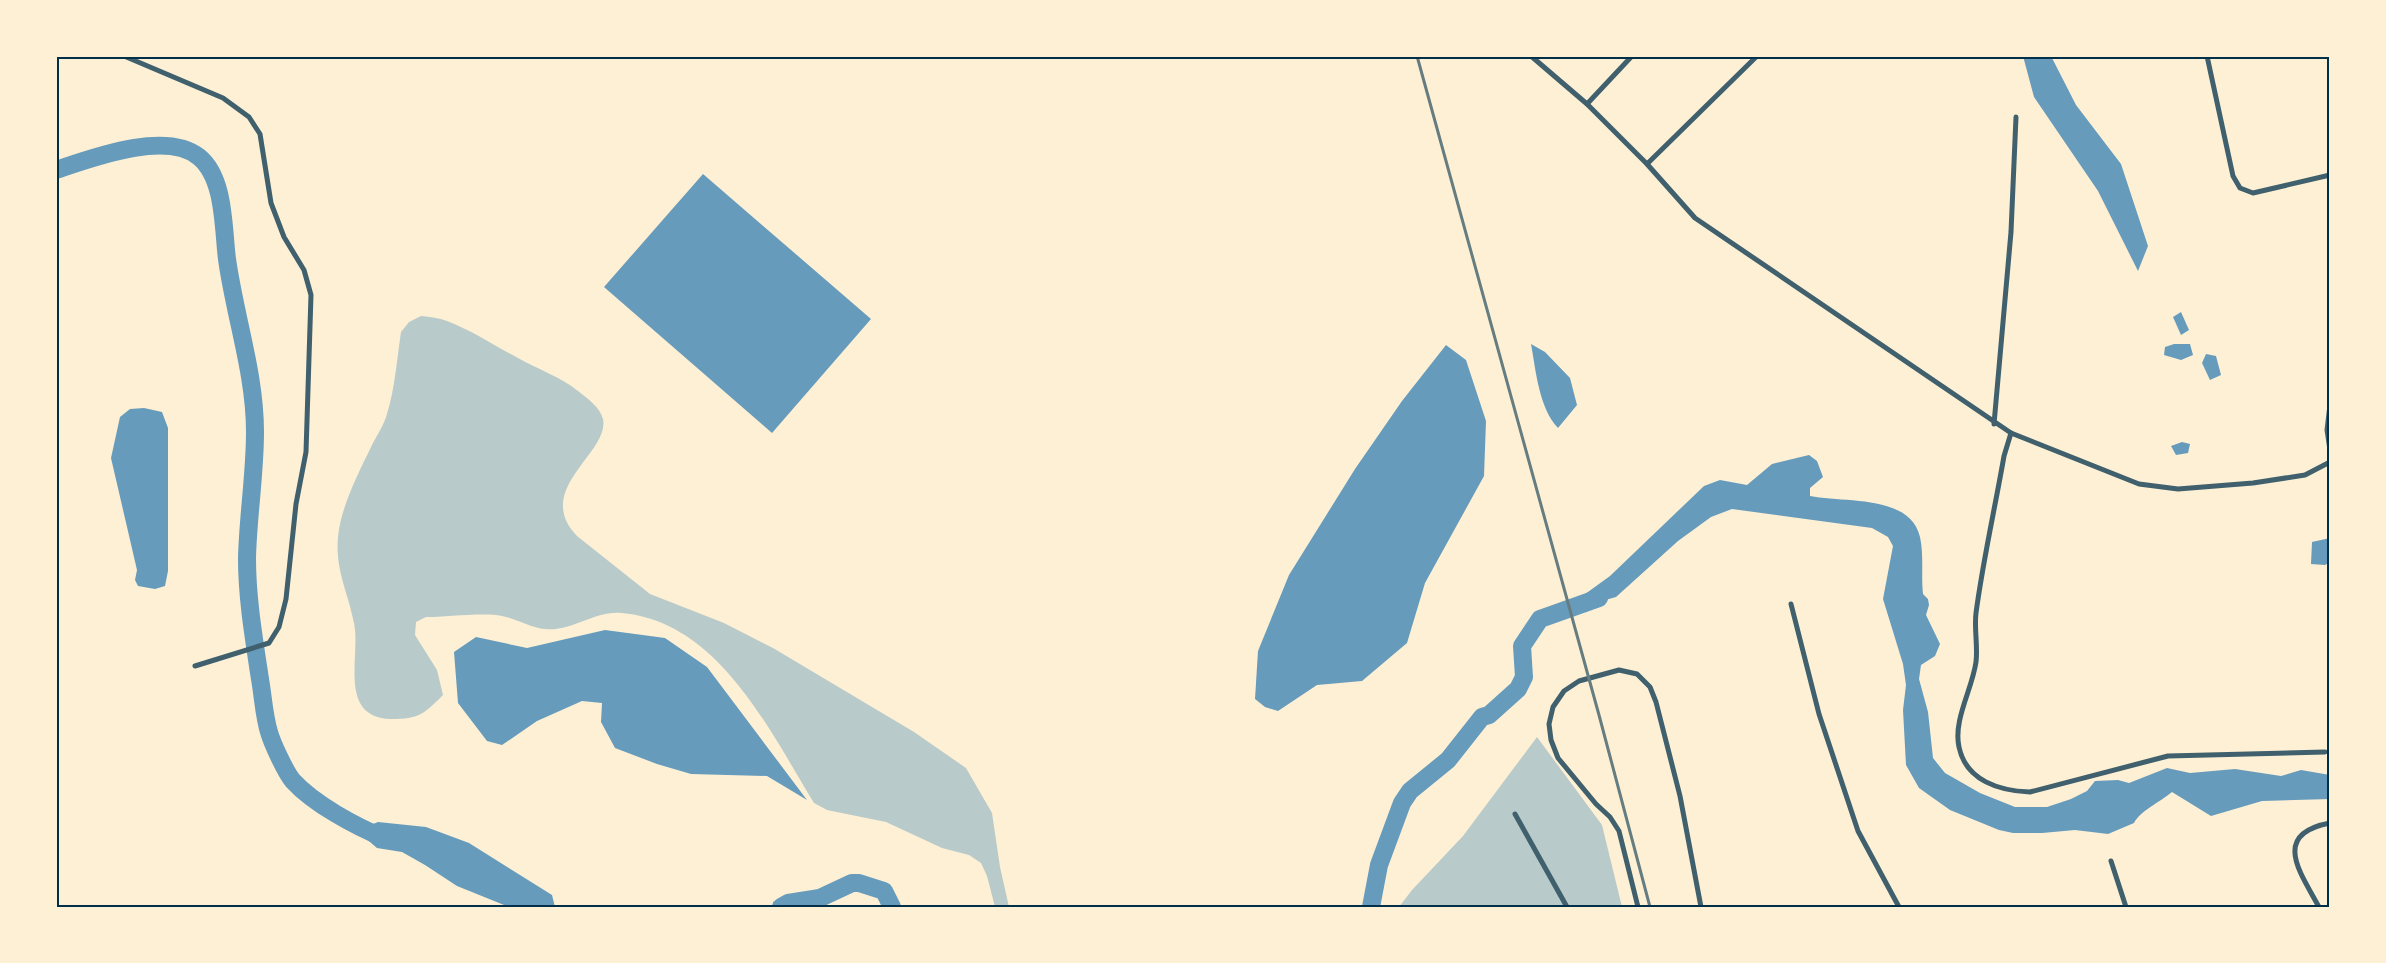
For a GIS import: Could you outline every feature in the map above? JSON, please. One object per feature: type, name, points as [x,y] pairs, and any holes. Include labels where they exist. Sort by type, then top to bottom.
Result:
[{"type":"street","points":[[124,56],[224,98],[249,117],[260,134],[272,203],[284,237],[304,270],[311,295],[306,452],[296,504],[286,599],[279,627],[269,643],[195,666]]},
{"type":"street","points":[[1532,56],[1587,104],[1647,164],[1695,218],[1994,424],[2011,433],[2139,484],[2178,489],[2253,483],[2305,475],[2330,462]]},
{"type":"street","points":[[1587,104],[1632,56]]},
{"type":"street","points":[[1647,164],[1757,56]]},
{"type":"street","points":[[2207,56],[2233,176],[2240,188],[2253,193],[2330,175]]},
{"type":"street","points":[[1994,424],[2011,232],[2016,117]]},
{"type":"street","points":[[2330,405],[2327,430],[2330,450]]},
{"type":"street","points":[[2011,433],[2004,456],[1976,614],[1976,662],[1959,723],[1959,746],[1965,763],[1984,783],[2008,792],[2030,792],[2065,785],[2113,769],[2168,756],[2326,752]]},
{"type":"street","points":[[1791,604],[1819,714],[1858,831],[1899,907]]},
{"type":"street","points":[[1638,907],[1619,831],[1610,817],[1596,804],[1558,758],[1551,740],[1549,724],[1553,707],[1564,691],[1579,681],[1619,670],[1637,674],[1650,687],[1656,702],[1680,796],[1701,907]]},
{"type":"street","points":[[1515,814],[1567,907]]},
{"type":"street","points":[[2319,907],[2298,867],[2295,852],[2298,837],[2305,830],[2313,826],[2330,823]]},
{"type":"street","points":[[2112,861],[2126,907]]},
{"type":"shaded area","points":[[421,316],[441,319],[474,333],[525,362],[557,377],[593,403],[599,411],[603,419],[602,432],[596,445],[567,487],[563,503],[565,519],[577,536],[650,594],[724,623],[773,648],[914,732],[966,768],[992,813],[1000,867],[1009,907],[995,907],[987,876],[981,863],[969,855],[942,848],[886,822],[827,810],[814,803],[779,744],[738,684],[714,658],[687,636],[656,621],[622,613],[612,613],[565,627],[545,629],[508,617],[494,615],[426,617],[416,622],[415,635],[437,670],[443,695],[426,711],[408,718],[391,719],[374,716],[363,708],[357,696],[355,683],[354,623],[340,571],[338,537],[343,513],[351,490],[387,414],[394,383],[401,332],[409,322]]},
{"type":"shaded area","points":[[1537,737],[1602,825],[1622,907],[1399,907],[1412,890],[1463,836]]},
{"type":"water","points":[[2023,56],[2051,56],[2076,105],[2121,164],[2148,246],[2138,271],[2098,191],[2034,97]]},
{"type":"water","points":[[703,174],[871,319],[772,433],[604,287]]},
{"type":"water","points":[[2181,312],[2189,330],[2181,335],[2173,317]]},
{"type":"water","points":[[1531,344],[1545,352],[1570,378],[1577,405],[1558,428],[1542,400]]},
{"type":"water","points":[[2174,344],[2190,344],[2193,355],[2181,360],[2164,355],[2165,347]]},
{"type":"water","points":[[1446,345],[1466,360],[1486,421],[1484,476],[1425,583],[1407,643],[1362,681],[1317,685],[1278,711],[1265,707],[1255,699],[1258,651],[1289,575],[1355,469],[1402,401]]},
{"type":"water","points":[[2206,354],[2216,356],[2221,375],[2210,380],[2202,363]]},
{"type":"water","points":[[144,408],[162,412],[168,428],[168,571],[165,586],[155,589],[138,586],[135,580],[137,570],[111,458],[120,417],[130,409]]},
{"type":"water","points":[[2182,442],[2190,444],[2188,453],[2176,455],[2171,446]]},
{"type":"water","points":[[1809,455],[1817,461],[1823,477],[1810,488],[1810,496],[1874,503],[1890,507],[1903,513],[1914,523],[1920,537],[1923,594],[1928,599],[1929,605],[1926,615],[1940,644],[1935,656],[1921,665],[1919,679],[1928,712],[1933,758],[1945,773],[1980,793],[2015,807],[2047,807],[2087,791],[2095,781],[2118,780],[2129,783],[2167,768],[2190,773],[2235,769],[2281,776],[2301,770],[2330,775],[2330,799],[2262,801],[2211,816],[2172,792],[2145,811],[2134,823],[2108,834],[2075,830],[2013,833],[1999,830],[1950,810],[1919,788],[1906,765],[1903,710],[1906,685],[1903,664],[1883,599],[1893,546],[1888,537],[1872,528],[1732,509],[1711,517],[1678,541],[1616,597],[1591,604],[1579,613],[1576,606],[1581,597],[1610,576],[1704,486],[1720,480],[1747,485],[1772,464]]},
{"type":"water","points":[[2330,538],[2330,562],[2325,565],[2311,564],[2312,542]]},
{"type":"water","points":[[605,630],[665,638],[707,667],[807,800],[767,776],[691,774],[657,764],[615,748],[601,722],[602,703],[582,701],[537,721],[502,745],[487,741],[458,703],[454,652],[476,637],[527,648]]},
{"type":"water","points":[[378,822],[426,827],[469,843],[552,895],[555,907],[509,907],[457,886],[402,852],[377,848],[363,836],[363,828]]},
{"type":"waterway","points":[[56,170],[108,153],[149,146],[168,146],[185,149],[199,157],[208,166],[214,177],[221,204],[230,281],[252,388],[255,448],[247,573],[251,619],[267,726],[283,765],[293,781],[302,790],[336,814],[384,838]]},
{"type":"waterway","points":[[1371,907],[1379,865],[1402,803],[1410,791],[1448,760],[1482,717],[1489,715],[1518,689],[1524,677],[1522,646],[1540,619],[1599,598]]},
{"type":"waterway","points":[[781,907],[788,903],[820,898],[852,883],[859,883],[884,891],[892,907]]},
{"type":"railway","points":[[1417,56],[1599,715],[1650,907]]}]
